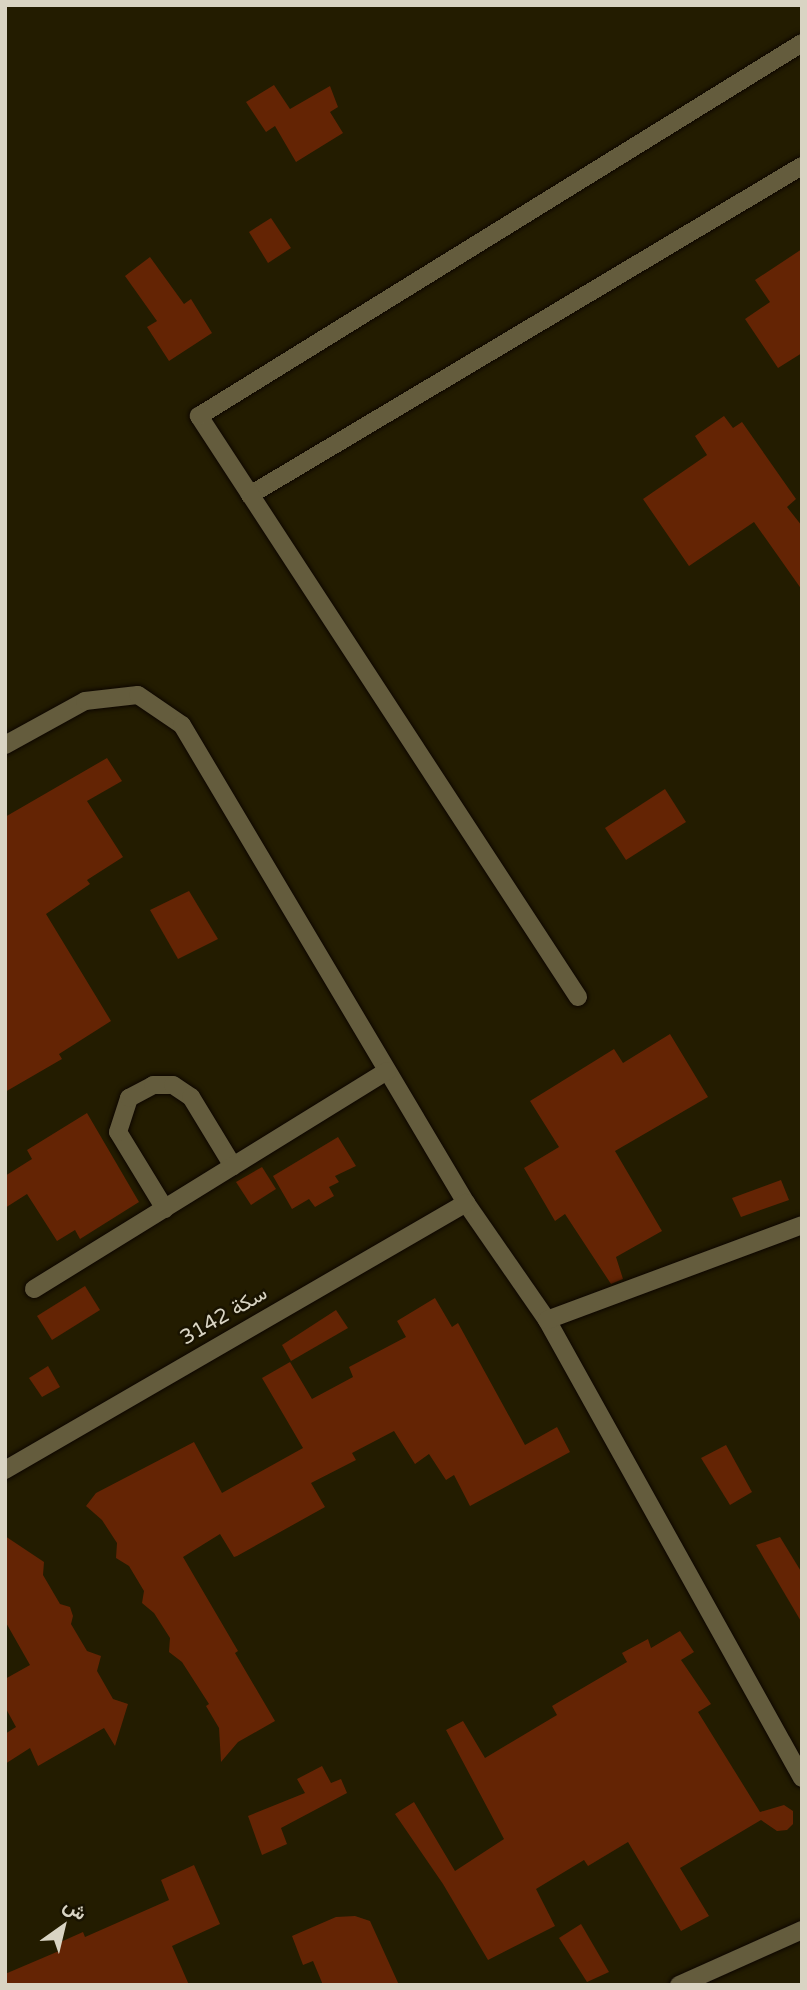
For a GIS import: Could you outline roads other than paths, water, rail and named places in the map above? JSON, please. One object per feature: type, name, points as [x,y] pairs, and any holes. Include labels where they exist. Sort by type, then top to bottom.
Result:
[{"type":"street","points":[[578,997],[199,416],[802,43]]},
{"type":"street","points":[[250,495],[802,166]]},
{"type":"street","points":[[5,745],[85,701],[138,695],[182,725],[466,1203],[547,1320],[802,1778]]},
{"type":"street","points":[[34,1289],[387,1070]]},
{"type":"street","points":[[165,1209],[118,1132],[130,1098],[153,1085],[173,1085],[191,1097],[233,1166]]},
{"type":"street","name":"سكة 3142","points":[[5,1470],[466,1203]]},
{"type":"street","points":[[547,1320],[802,1225]]},
{"type":"street","points":[[679,1985],[802,1930]]}]
